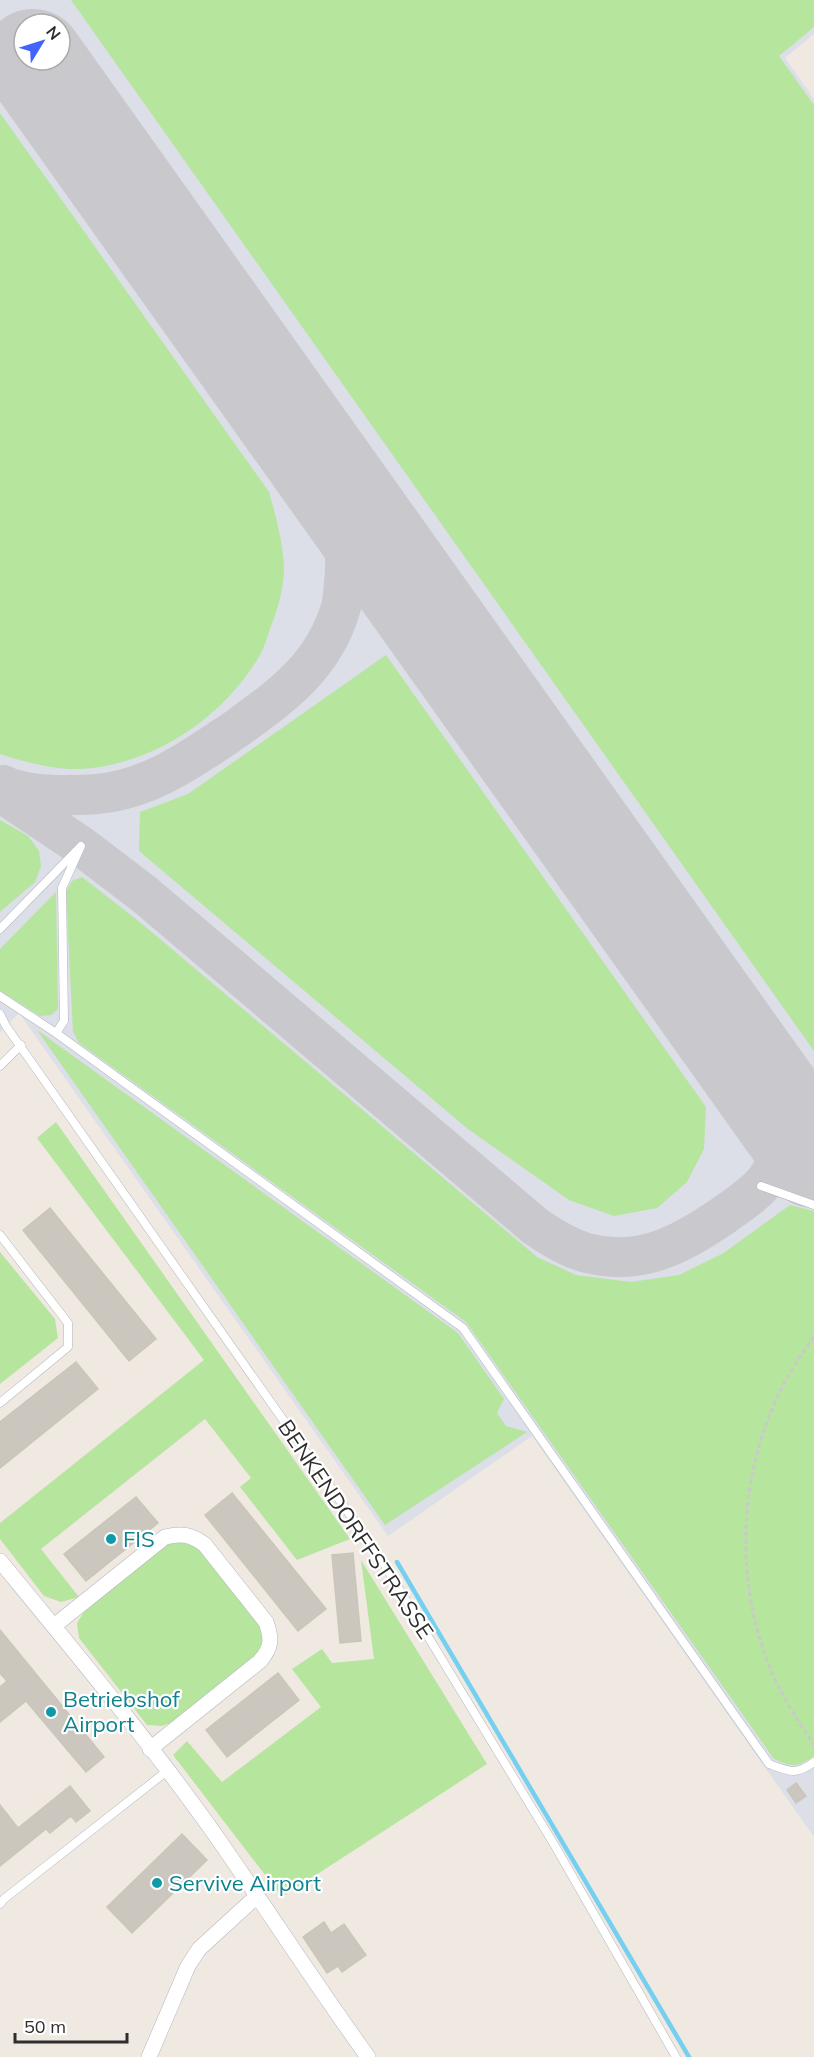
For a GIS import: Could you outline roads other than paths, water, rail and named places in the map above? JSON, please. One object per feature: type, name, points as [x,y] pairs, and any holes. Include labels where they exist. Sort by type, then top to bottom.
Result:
[{"type":"street","points":[[54,1626],[165,1538],[177,1534],[193,1536],[205,1545],[226,1570],[266,1622],[271,1637],[269,1650],[260,1661],[150,1749]]},
{"type":"street","points":[[0,1561],[54,1626],[216,1835],[323,1995],[368,2057]]},
{"type":"street","points":[[149,2057],[188,1966],[199,1949],[257,1896]]},
{"type":"lane","points":[[0,929],[81,846],[62,888],[64,1021],[56,1033]]},
{"type":"lane","points":[[0,996],[56,1033],[463,1328],[769,1764],[790,1772],[803,1770],[814,1762]]},
{"type":"lane","name":"BENKENDORFFSTRASSE","points":[[0,1014],[381,1559],[555,1846],[676,2057]]},
{"type":"lane","points":[[0,1065],[21,1045]]},
{"type":"lane","points":[[760,1186],[814,1205]]},
{"type":"lane","points":[[0,1235],[68,1323],[68,1347],[0,1402]]},
{"type":"lane","points":[[0,1904],[167,1771]]},
{"type":"waterway","points":[[397,1562],[689,2057]]},
{"type":"place","name":"FIS","points":[[111,1539]]},
{"type":"place","name":"Betriebshof Airport","points":[[51,1712]]},
{"type":"place","name":"Servive Airport","points":[[157,1883]]}]
